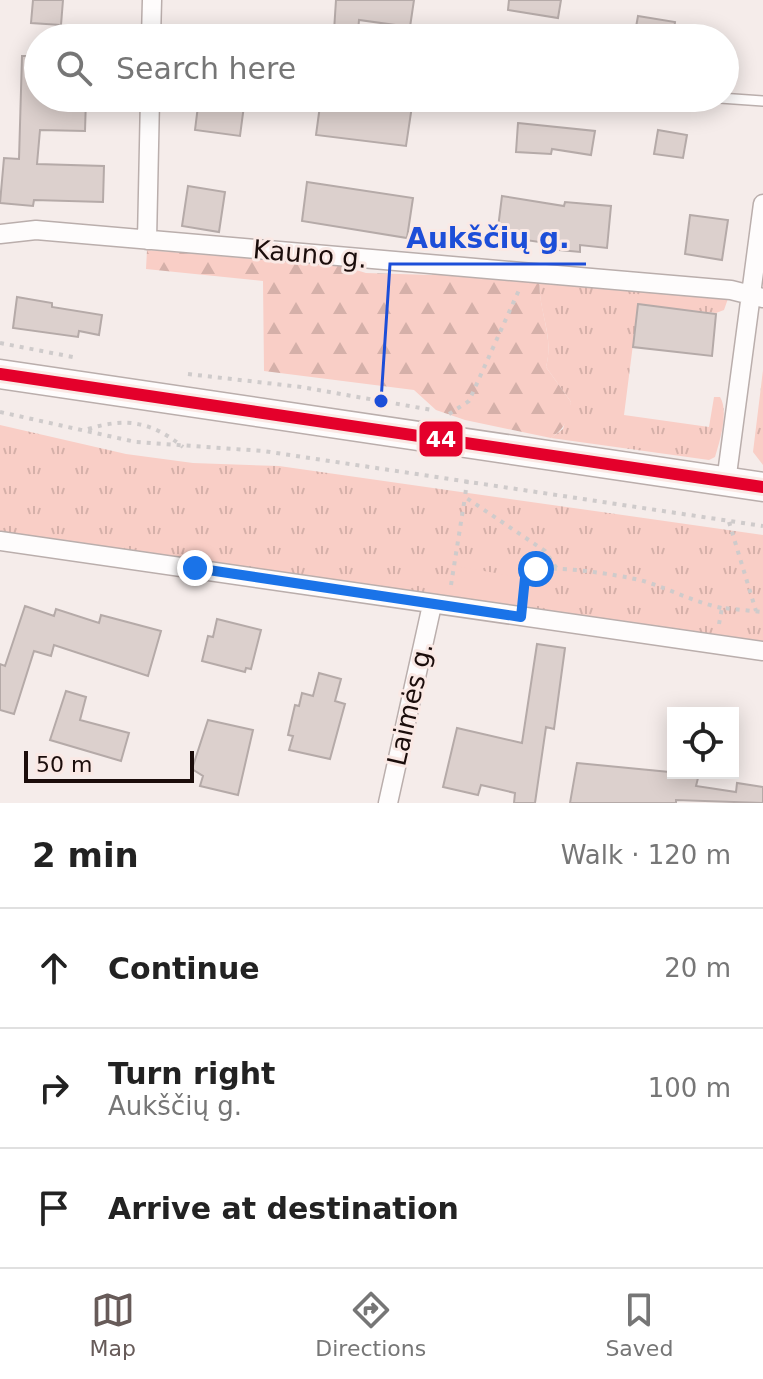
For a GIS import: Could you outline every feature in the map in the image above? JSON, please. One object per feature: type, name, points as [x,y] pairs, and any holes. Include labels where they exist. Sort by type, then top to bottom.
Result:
[{"type":"main road","points":[[0,374],[763,487]]},
{"type":"street","points":[[151,24],[152,0]]},
{"type":"street","points":[[147,240],[150,112]]},
{"type":"street","points":[[726,482],[758,297],[763,204]]},
{"type":"street","name":"Kauno g.","points":[[0,234],[36,230],[731,290],[758,297]]},
{"type":"street","points":[[0,541],[763,651]]},
{"type":"street","name":"Laimės g.","points":[[388,803],[440,606]]},
{"type":"lane","points":[[739,99],[763,101]]},
{"type":"path","points":[[174,372],[301,387],[452,414],[469,401],[527,273]]},
{"type":"path","points":[[0,343],[83,359]]},
{"type":"path","points":[[0,412],[183,447],[263,451],[763,526]]},
{"type":"path","points":[[86,430],[115,421],[160,428],[183,447]]},
{"type":"path","points":[[440,606],[467,480]]},
{"type":"path","points":[[465,497],[545,551],[557,569]]},
{"type":"path","points":[[729,520],[756,611]]},
{"type":"path","points":[[521,617],[529,572],[557,569],[640,580],[692,602],[763,612]]},
{"type":"path","points":[[715,644],[722,608]]},
{"type":"green space","points":[[147,250],[343,266],[366,273],[432,275],[438,265],[540,274],[548,344],[546,367],[571,402],[567,418],[560,431],[551,438],[465,420],[436,410],[414,390],[264,371],[263,281],[146,269]]},
{"type":"green space","points":[[540,274],[731,290],[724,310],[716,313],[638,305],[624,415],[709,427],[714,397],[720,397],[724,418],[715,457],[709,460],[551,438],[563,429],[571,402],[546,367],[548,343],[539,287]]},
{"type":"green space","points":[[763,370],[763,465],[753,452]]},
{"type":"green space","points":[[0,425],[126,454],[193,463],[279,466],[763,535],[763,651],[0,541]]},
{"type":"green space","points":[[455,566],[525,578],[521,617],[447,607]]},
{"type":"building","points":[[33,0],[63,0],[61,24],[31,23]]},
{"type":"building","points":[[336,0],[414,0],[410,24],[359,20],[359,24],[334,24]]},
{"type":"building","points":[[509,0],[561,0],[558,18],[508,10]]},
{"type":"building","points":[[638,16],[675,22],[675,24],[637,24]]},
{"type":"building","points":[[24,56],[24,112],[86,112],[85,131],[40,130],[37,164],[104,166],[103,202],[34,200],[33,206],[0,203],[4,158],[19,159]]},
{"type":"building","points":[[197,112],[243,112],[240,136],[195,130]]},
{"type":"building","points":[[319,112],[411,112],[406,146],[316,135]]},
{"type":"building","points":[[518,123],[595,131],[591,155],[552,149],[551,154],[516,152]]},
{"type":"building","points":[[658,130],[687,135],[683,158],[654,154]]},
{"type":"building","points":[[307,182],[413,198],[407,238],[302,221]]},
{"type":"building","points":[[188,186],[225,192],[219,232],[182,226]]},
{"type":"building","points":[[502,196],[564,206],[565,202],[611,206],[607,248],[580,245],[580,252],[560,250],[561,245],[497,236]]},
{"type":"building","points":[[690,215],[728,220],[722,260],[685,254]]},
{"type":"building","points":[[17,297],[52,303],[52,307],[102,315],[99,335],[79,331],[78,337],[13,328]]},
{"type":"building","points":[[638,304],[716,314],[712,356],[633,347]]},
{"type":"building","points":[[25,606],[54,616],[56,609],[99,623],[101,615],[161,631],[148,676],[54,645],[51,656],[34,651],[14,714],[0,710],[0,664],[5,666]]},
{"type":"building","points":[[217,619],[261,630],[251,669],[246,668],[245,672],[202,661],[208,636],[213,637]]},
{"type":"building","points":[[537,644],[565,648],[554,729],[546,727],[535,803],[514,803],[515,793],[481,785],[478,795],[443,787],[457,728],[522,743]]},
{"type":"building","points":[[319,673],[341,679],[335,701],[345,704],[330,759],[289,750],[293,736],[288,735],[295,705],[299,706],[302,693],[313,696]]},
{"type":"building","points":[[66,691],[86,697],[80,720],[129,733],[121,761],[50,740]]},
{"type":"building","points":[[208,720],[253,730],[238,795],[200,786],[203,776],[192,769]]},
{"type":"building","points":[[577,763],[667,772],[667,779],[698,779],[696,786],[736,792],[737,783],[763,787],[763,803],[676,800],[676,803],[570,803]]},
{"type":"transit line","name":"44","points":[[0,374],[763,487]]},
{"type":"place","name":"Aukščių g.","points":[[381,401]]},
{"type":"route","points":[[195,568],[521,617],[525,578],[536,569]]}]
